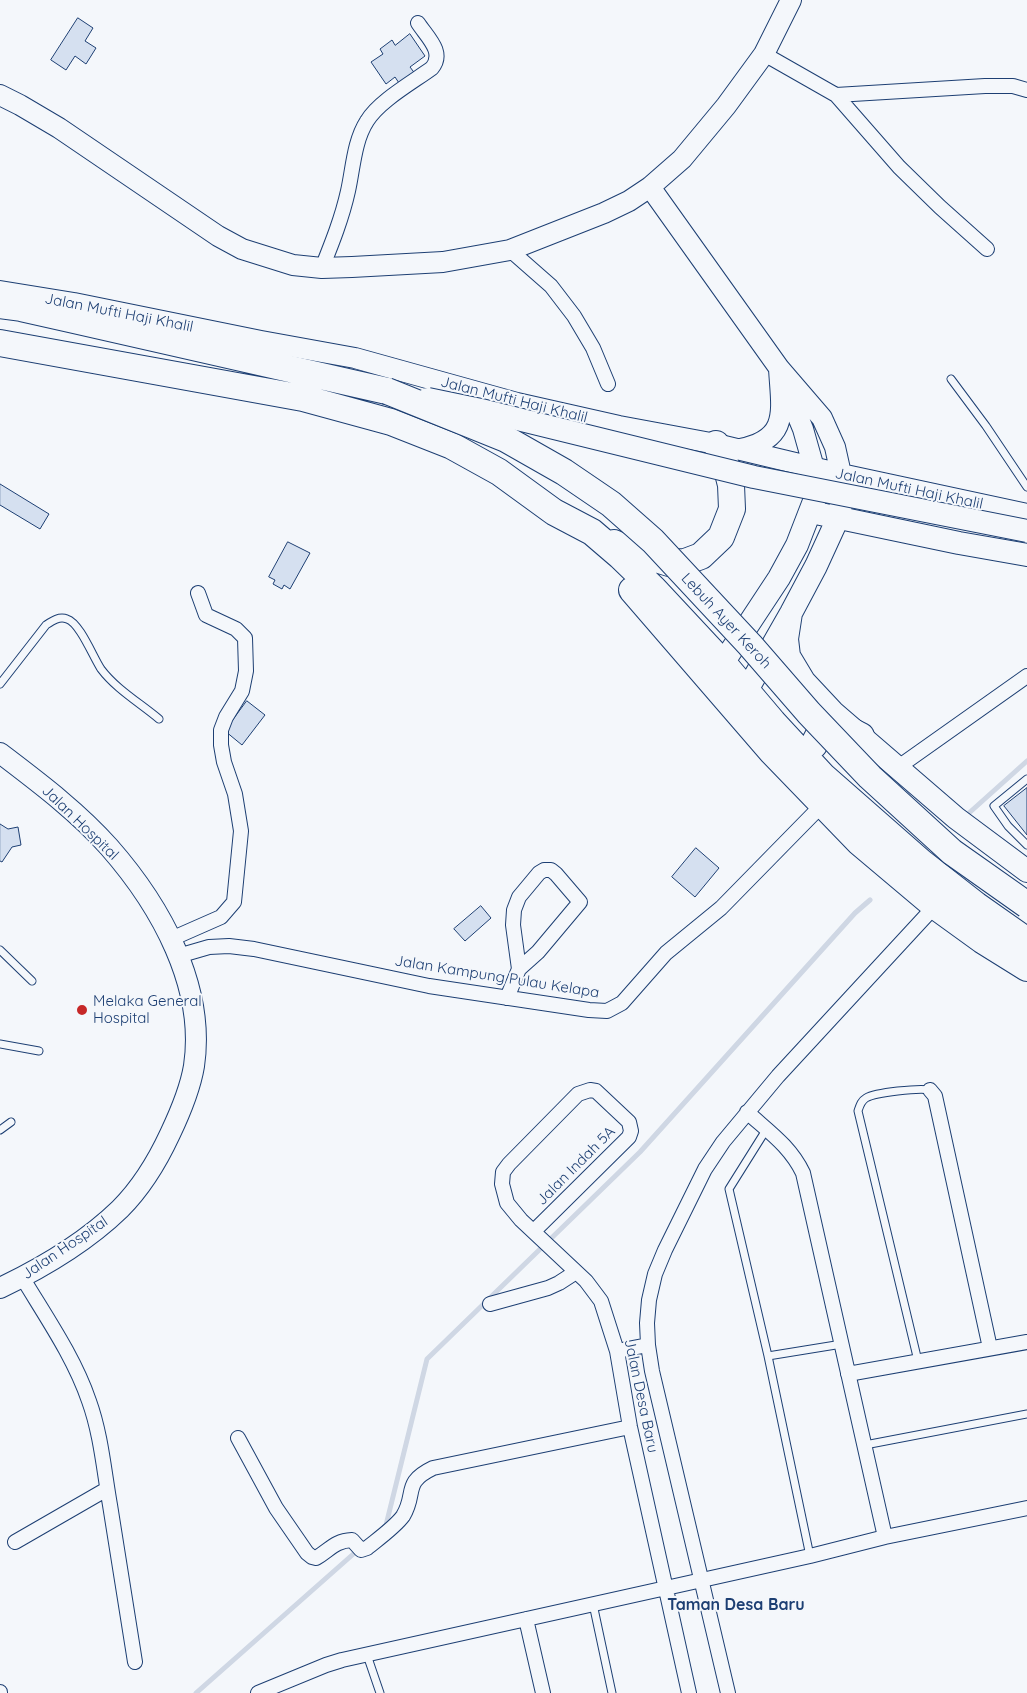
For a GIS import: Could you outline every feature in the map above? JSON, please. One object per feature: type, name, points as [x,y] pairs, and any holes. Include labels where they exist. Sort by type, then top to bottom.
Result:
[{"type":"highway","name":"Lebuh Ayer Keroh","points":[[11,307],[388,391],[506,439],[564,472],[611,504],[652,541],[870,777],[952,852],[1027,905]]},
{"type":"highway","points":[[0,343],[303,398],[391,422],[452,446],[499,472],[554,512],[592,532],[634,552],[669,563],[685,562],[701,556],[721,537],[732,509],[727,447]]},
{"type":"highway","points":[[554,512],[634,592],[772,752],[860,842],[935,906],[982,940],[1027,968]]},
{"type":"highway","points":[[592,532],[654,589],[723,663],[773,722],[823,776],[922,862],[976,905],[1027,941]]},
{"type":"highway","points":[[823,776],[816,764],[814,755],[813,747],[817,737],[825,730],[836,726],[847,728],[861,736]]},
{"type":"main road","points":[[388,391],[481,410],[754,477],[1027,531]]},
{"type":"main road","points":[[723,663],[779,578],[797,545],[816,496],[814,468]]},
{"type":"main road","points":[[747,690],[792,613],[838,518],[842,500],[841,474]]},
{"type":"main road","points":[[811,512],[959,543],[1027,555]]},
{"type":"main road","points":[[792,613],[787,639],[789,656],[804,681],[833,712],[897,768],[956,818],[1027,871]]},
{"type":"street","points":[[0,95],[59,128],[218,236],[242,249],[293,265],[322,268],[443,262],[510,250],[604,213],[630,201],[650,187],[682,159],[726,106],[764,54],[791,0]]},
{"type":"street","points":[[322,268],[340,220],[348,193],[360,134],[367,120],[380,106],[432,68],[436,63],[438,57],[437,50],[418,23]]},
{"type":"street","points":[[764,54],[836,95],[899,167],[987,250]]},
{"type":"street","points":[[836,95],[985,86],[1013,86],[1027,90]]},
{"type":"street","points":[[650,187],[779,368],[822,418],[835,447],[841,474]]},
{"type":"street","points":[[510,250],[551,286],[574,316],[593,348],[608,384]]},
{"type":"street","name":"Jalan Mufti Haji Khalil","points":[[0,291],[74,303],[355,358],[517,403],[619,426],[727,447],[814,468],[1027,514]]},
{"type":"street","points":[[727,447],[753,447],[765,442],[774,434],[780,422],[779,368]]},
{"type":"street","points":[[779,368],[803,429],[814,468]]},
{"type":"street","points":[[175,948],[221,917],[234,902],[241,831],[235,794],[220,744],[221,730],[226,717],[242,691],[246,671],[244,638],[236,630],[206,615],[198,593]]},
{"type":"street","points":[[897,768],[1027,676]]},
{"type":"street","name":"Jalan Hospital","points":[[0,753],[57,797],[108,846],[139,886],[161,920],[175,948],[187,983],[194,1012],[196,1041],[194,1066],[188,1092],[179,1116],[157,1162],[141,1185],[120,1209],[73,1246],[22,1278],[0,1288]]},
{"type":"street","name":"Jalan Kampung Pulau Kelapa","points":[[175,948],[228,946],[254,948],[429,986],[589,1010],[607,1010],[622,1003],[666,953],[720,908],[822,805]]},
{"type":"street","points":[[507,998],[519,969],[538,952],[580,902],[556,874],[550,870],[544,870],[539,873],[519,898],[514,910],[513,925],[519,969]]},
{"type":"street","points":[[728,1693],[654,1379],[648,1345],[649,1300],[655,1274],[706,1169],[723,1142],[746,1112],[935,906]]},
{"type":"street","name":"Jalan Indah 5A","points":[[585,1090],[596,1091],[629,1122],[631,1131],[629,1137],[536,1233],[507,1203],[502,1184],[503,1172],[508,1164],[578,1094],[585,1090]]},
{"type":"street","points":[[930,1090],[935,1096],[990,1348]]},
{"type":"street","points":[[746,1112],[787,1147],[797,1160],[803,1173],[885,1537]]},
{"type":"street","name":"Jalan Desa Baru","points":[[536,1233],[576,1272],[601,1302],[617,1351],[630,1426],[689,1693]]},
{"type":"street","points":[[490,1304],[548,1288],[576,1272]]},
{"type":"street","points":[[22,1278],[62,1344],[83,1385],[94,1417],[135,1662]]},
{"type":"street","points":[[848,1374],[1027,1342]]},
{"type":"street","points":[[617,1351],[648,1345]]},
{"type":"street","points":[[238,1438],[276,1508],[312,1557],[316,1558],[342,1540],[368,1548],[402,1516],[408,1504],[412,1484],[420,1474],[433,1468],[630,1426]]},
{"type":"street","points":[[15,1542],[107,1489]]},
{"type":"street","points":[[258,1693],[342,1660],[810,1556],[885,1537],[1027,1508]]},
{"type":"street","points":[[526,1619],[543,1693]]},
{"type":"lane","points":[[951,379],[986,426],[1027,487]]},
{"type":"lane","points":[[0,684],[46,625],[55,619],[66,619],[75,625],[101,668],[112,682],[159,719]]},
{"type":"lane","points":[[1027,779],[994,806],[1008,826],[1027,845]]},
{"type":"lane","points":[[0,950],[32,981]]},
{"type":"lane","points":[[0,1044],[39,1051]]},
{"type":"lane","points":[[918,1361],[858,1111],[861,1102],[868,1097],[920,1088],[930,1090]]},
{"type":"lane","points":[[0,1130],[11,1122]]},
{"type":"lane","points":[[766,1130],[728,1188],[768,1356],[810,1556]]},
{"type":"lane","points":[[768,1356],[842,1344]]},
{"type":"lane","points":[[864,1445],[1027,1414]]},
{"type":"lane","points":[[593,1604],[612,1693]]},
{"type":"lane","points":[[367,1655],[380,1693]]},
{"type":"building","points":[[78,18],[93,28],[85,41],[96,48],[86,64],[75,56],[66,70],[51,60]]},
{"type":"building","points":[[410,34],[425,56],[410,67],[416,75],[401,86],[395,77],[386,84],[371,62],[383,54],[380,49],[392,40],[395,45]]},
{"type":"building","points":[[0,484],[49,514],[40,529],[0,505]]},
{"type":"building","points":[[288,542],[310,553],[290,589],[284,585],[282,589],[273,584],[275,580],[269,577]]},
{"type":"building","points":[[247,701],[265,715],[242,745],[225,731]]},
{"type":"building","points":[[1027,788],[1027,835],[1004,806]]},
{"type":"building","points":[[0,824],[8,829],[18,827],[21,845],[12,847],[2,862],[0,861]]},
{"type":"building","points":[[696,848],[719,868],[695,897],[672,877]]},
{"type":"building","points":[[481,906],[491,918],[465,941],[454,929]]},
{"type":"waterway","points":[[969,813],[1027,761]]},
{"type":"waterway","points":[[384,1527],[427,1359],[640,1152],[855,913],[870,900]]},
{"type":"waterway","points":[[196,1693],[359,1549]]},
{"type":"place","name":"Melaka General Hospital","points":[[82,1010]]},
{"type":"district","name":"Taman Desa Baru","points":[[736,1605]]}]
